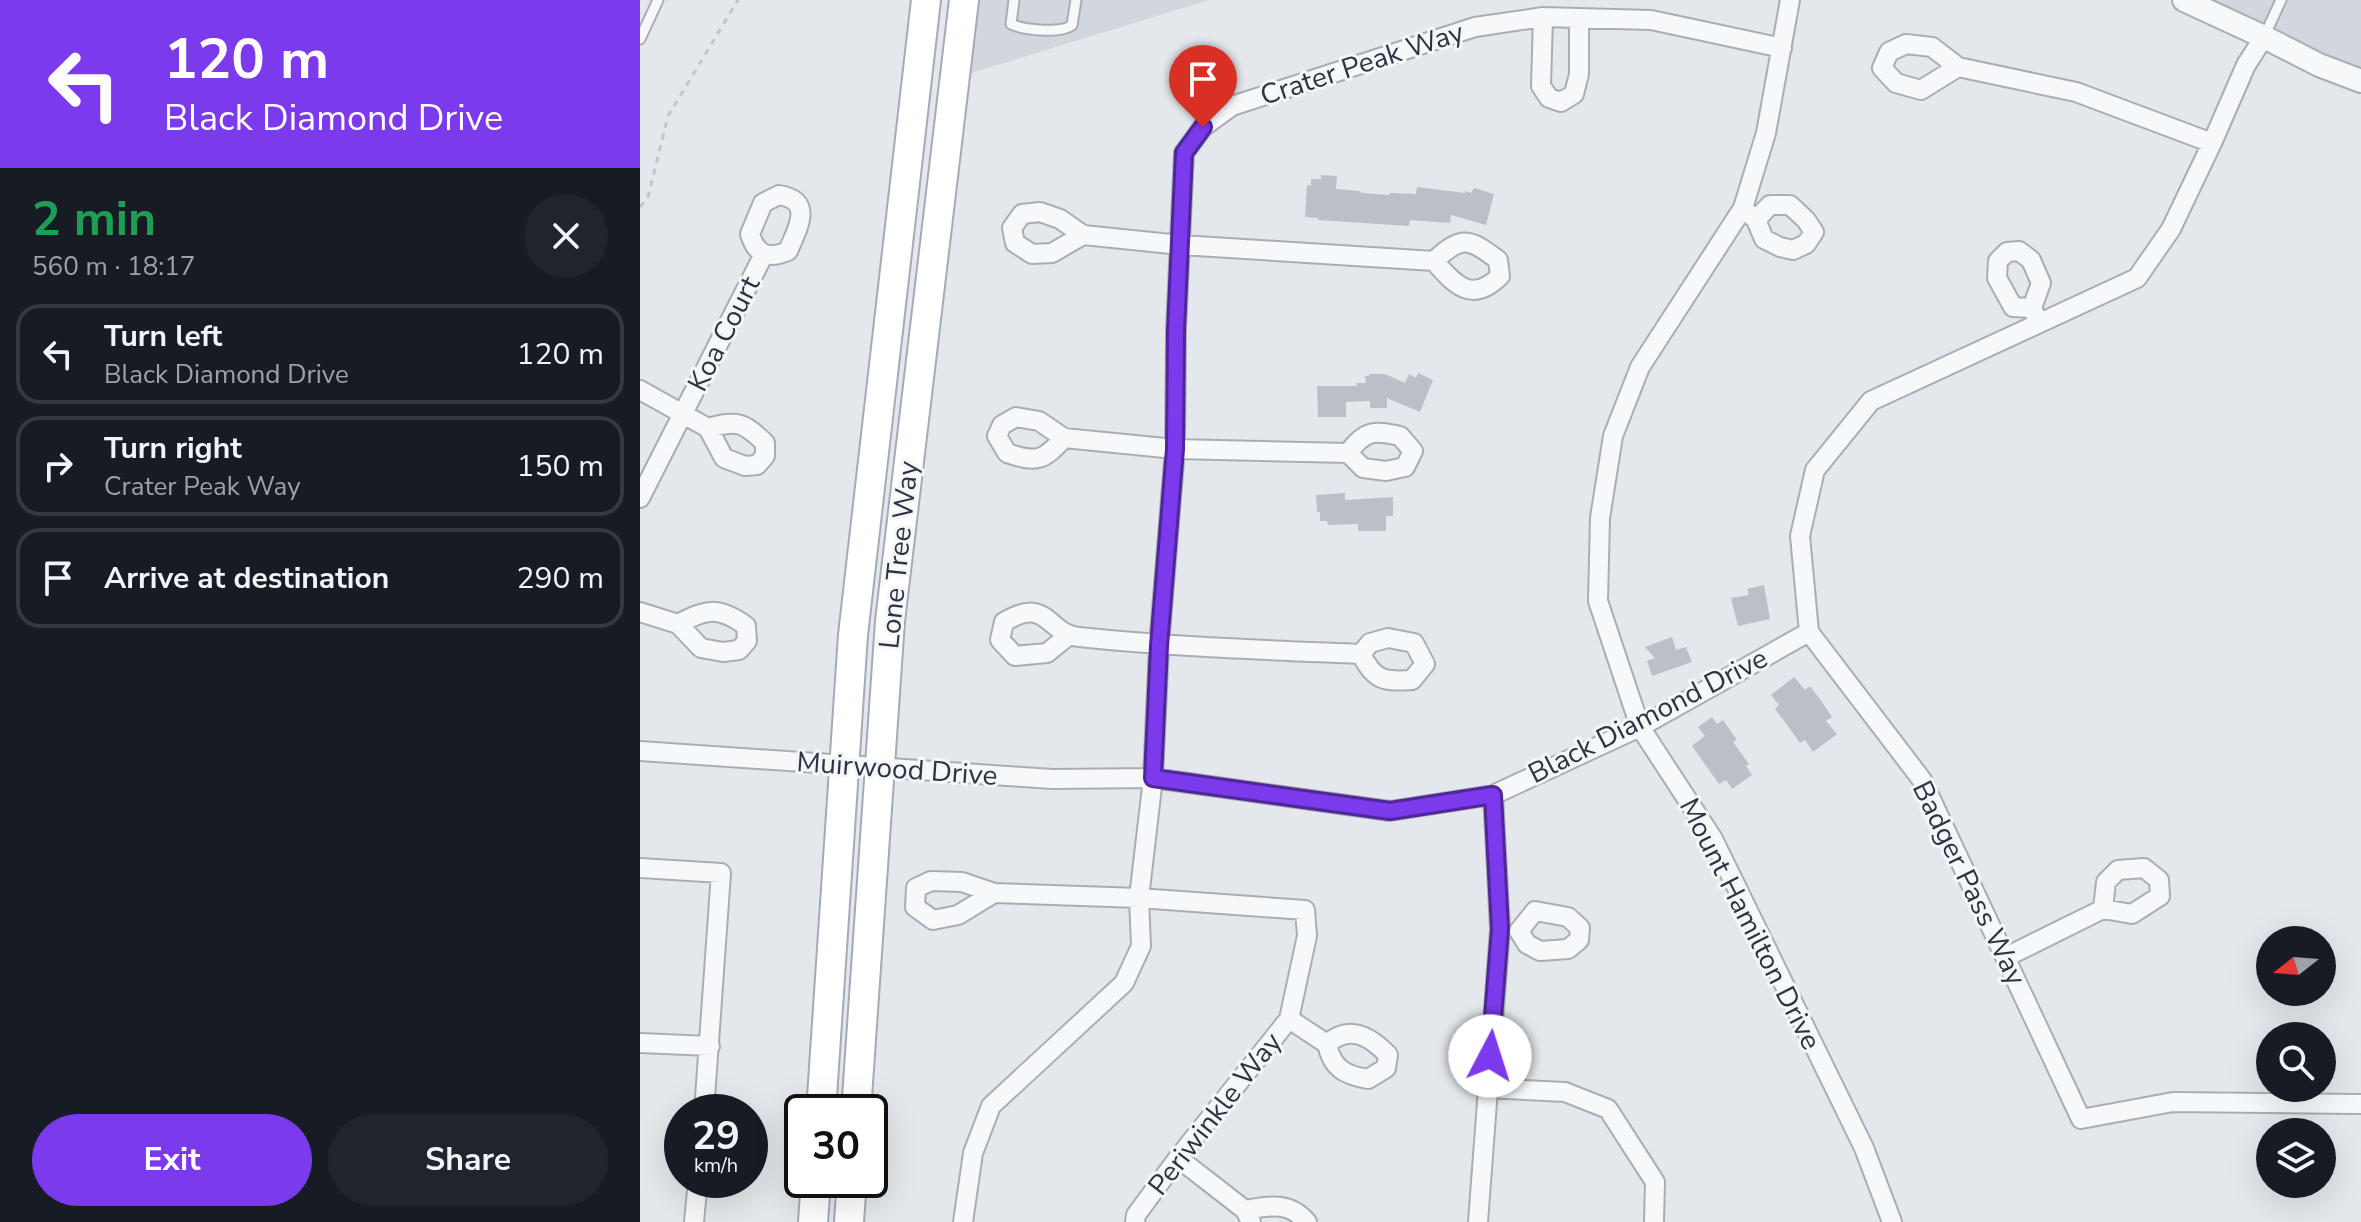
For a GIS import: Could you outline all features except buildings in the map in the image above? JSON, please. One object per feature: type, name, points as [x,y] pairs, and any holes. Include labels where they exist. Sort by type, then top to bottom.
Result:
[{"type":"main road","name":"Lone Tree Way","points":[[822,1094],[853,635],[926,0]]},
{"type":"main road","name":"Lone Tree Way","points":[[857,1094],[890,621],[964,0]]},
{"type":"main road","points":[[813,1222],[815,1198]]},
{"type":"main road","points":[[853,1198],[855,1222]]},
{"type":"street","name":"Mount Hamilton Drive","points":[[1790,0],[1750,214],[1640,367],[1613,436],[1600,518],[1598,601],[1640,727],[1713,839],[1864,1148],[1892,1222]]},
{"type":"street","points":[[2184,0],[2319,65],[2361,81]]},
{"type":"street","name":"Crater Peak Way","points":[[963,1222],[973,1153],[991,1106],[1124,983],[1141,946],[1139,898],[1153,778],[1159,646],[1175,449],[1176,330],[1184,153],[1203,127],[1232,106],[1475,27],[1543,17],[1651,20],[1782,48]]},
{"type":"street","points":[[1543,17],[1541,86],[1549,98],[1561,102],[1574,94],[1579,74],[1579,18]]},
{"type":"street","points":[[1809,632],[1800,536],[1815,470],[1871,401],[2036,316],[2137,278],[2171,229],[2246,65],[2264,37]]},
{"type":"street","points":[[1958,67],[2076,92],[2212,143]]},
{"type":"street","points":[[1083,235],[1181,245],[1434,261]]},
{"type":"street","name":"Koa Court","points":[[640,498],[764,254]]},
{"type":"street","points":[[640,390],[708,428]]},
{"type":"street","points":[[1064,438],[1175,449],[1348,453]]},
{"type":"street","points":[[640,612],[678,624]]},
{"type":"street","name":"Black Diamond Drive","points":[[1153,778],[1390,811],[1493,795],[1640,727],[1809,632]]},
{"type":"street","name":"Badger Pass Way","points":[[1809,632],[1922,780],[2081,1119],[2173,1102],[2361,1104]]},
{"type":"street","points":[[1068,636],[1159,646],[1361,654]]},
{"type":"street","name":"Muirwood Drive","points":[[640,751],[1052,779],[1153,778]]},
{"type":"street","points":[[1478,1222],[1487,1088],[1510,930],[1493,795]]},
{"type":"street","points":[[640,868],[721,873],[706,1094]]},
{"type":"street","points":[[994,893],[1139,898]]},
{"type":"street","name":"Periwinkle Way","points":[[1135,1222],[1136,1215],[1178,1158],[1289,1019],[1307,936],[1305,910],[1139,898]]},
{"type":"street","points":[[2006,957],[2103,909]]},
{"type":"street","points":[[1289,1019],[1327,1044]]},
{"type":"street","points":[[640,1043],[710,1046]]},
{"type":"street","points":[[1487,1088],[1565,1092],[1608,1109],[1655,1182],[1654,1222]]},
{"type":"street","points":[[1178,1158],[1248,1216],[1274,1205],[1298,1212],[1307,1222]]},
{"type":"street","points":[[694,1222],[696,1198]]},
{"type":"lane","points":[[640,39],[658,0]]},
{"type":"lane","points":[[1014,0],[1011,24],[1019,28],[1068,29],[1074,19],[1076,0]]},
{"type":"lane","points":[[2264,37],[2281,0]]},
{"type":"path","points":[[640,207],[648,197],[668,116],[738,0]]},
{"type":"shaded area","points":[[976,0],[1209,0],[968,74]]},
{"type":"shaded area","points":[[2211,0],[2361,0],[2361,73],[2253,18]]},
{"type":"route","points":[[1203,127],[1184,153],[1176,330],[1175,449],[1159,646],[1153,778],[1390,811],[1493,795],[1500,929],[1490,1056]]}]
